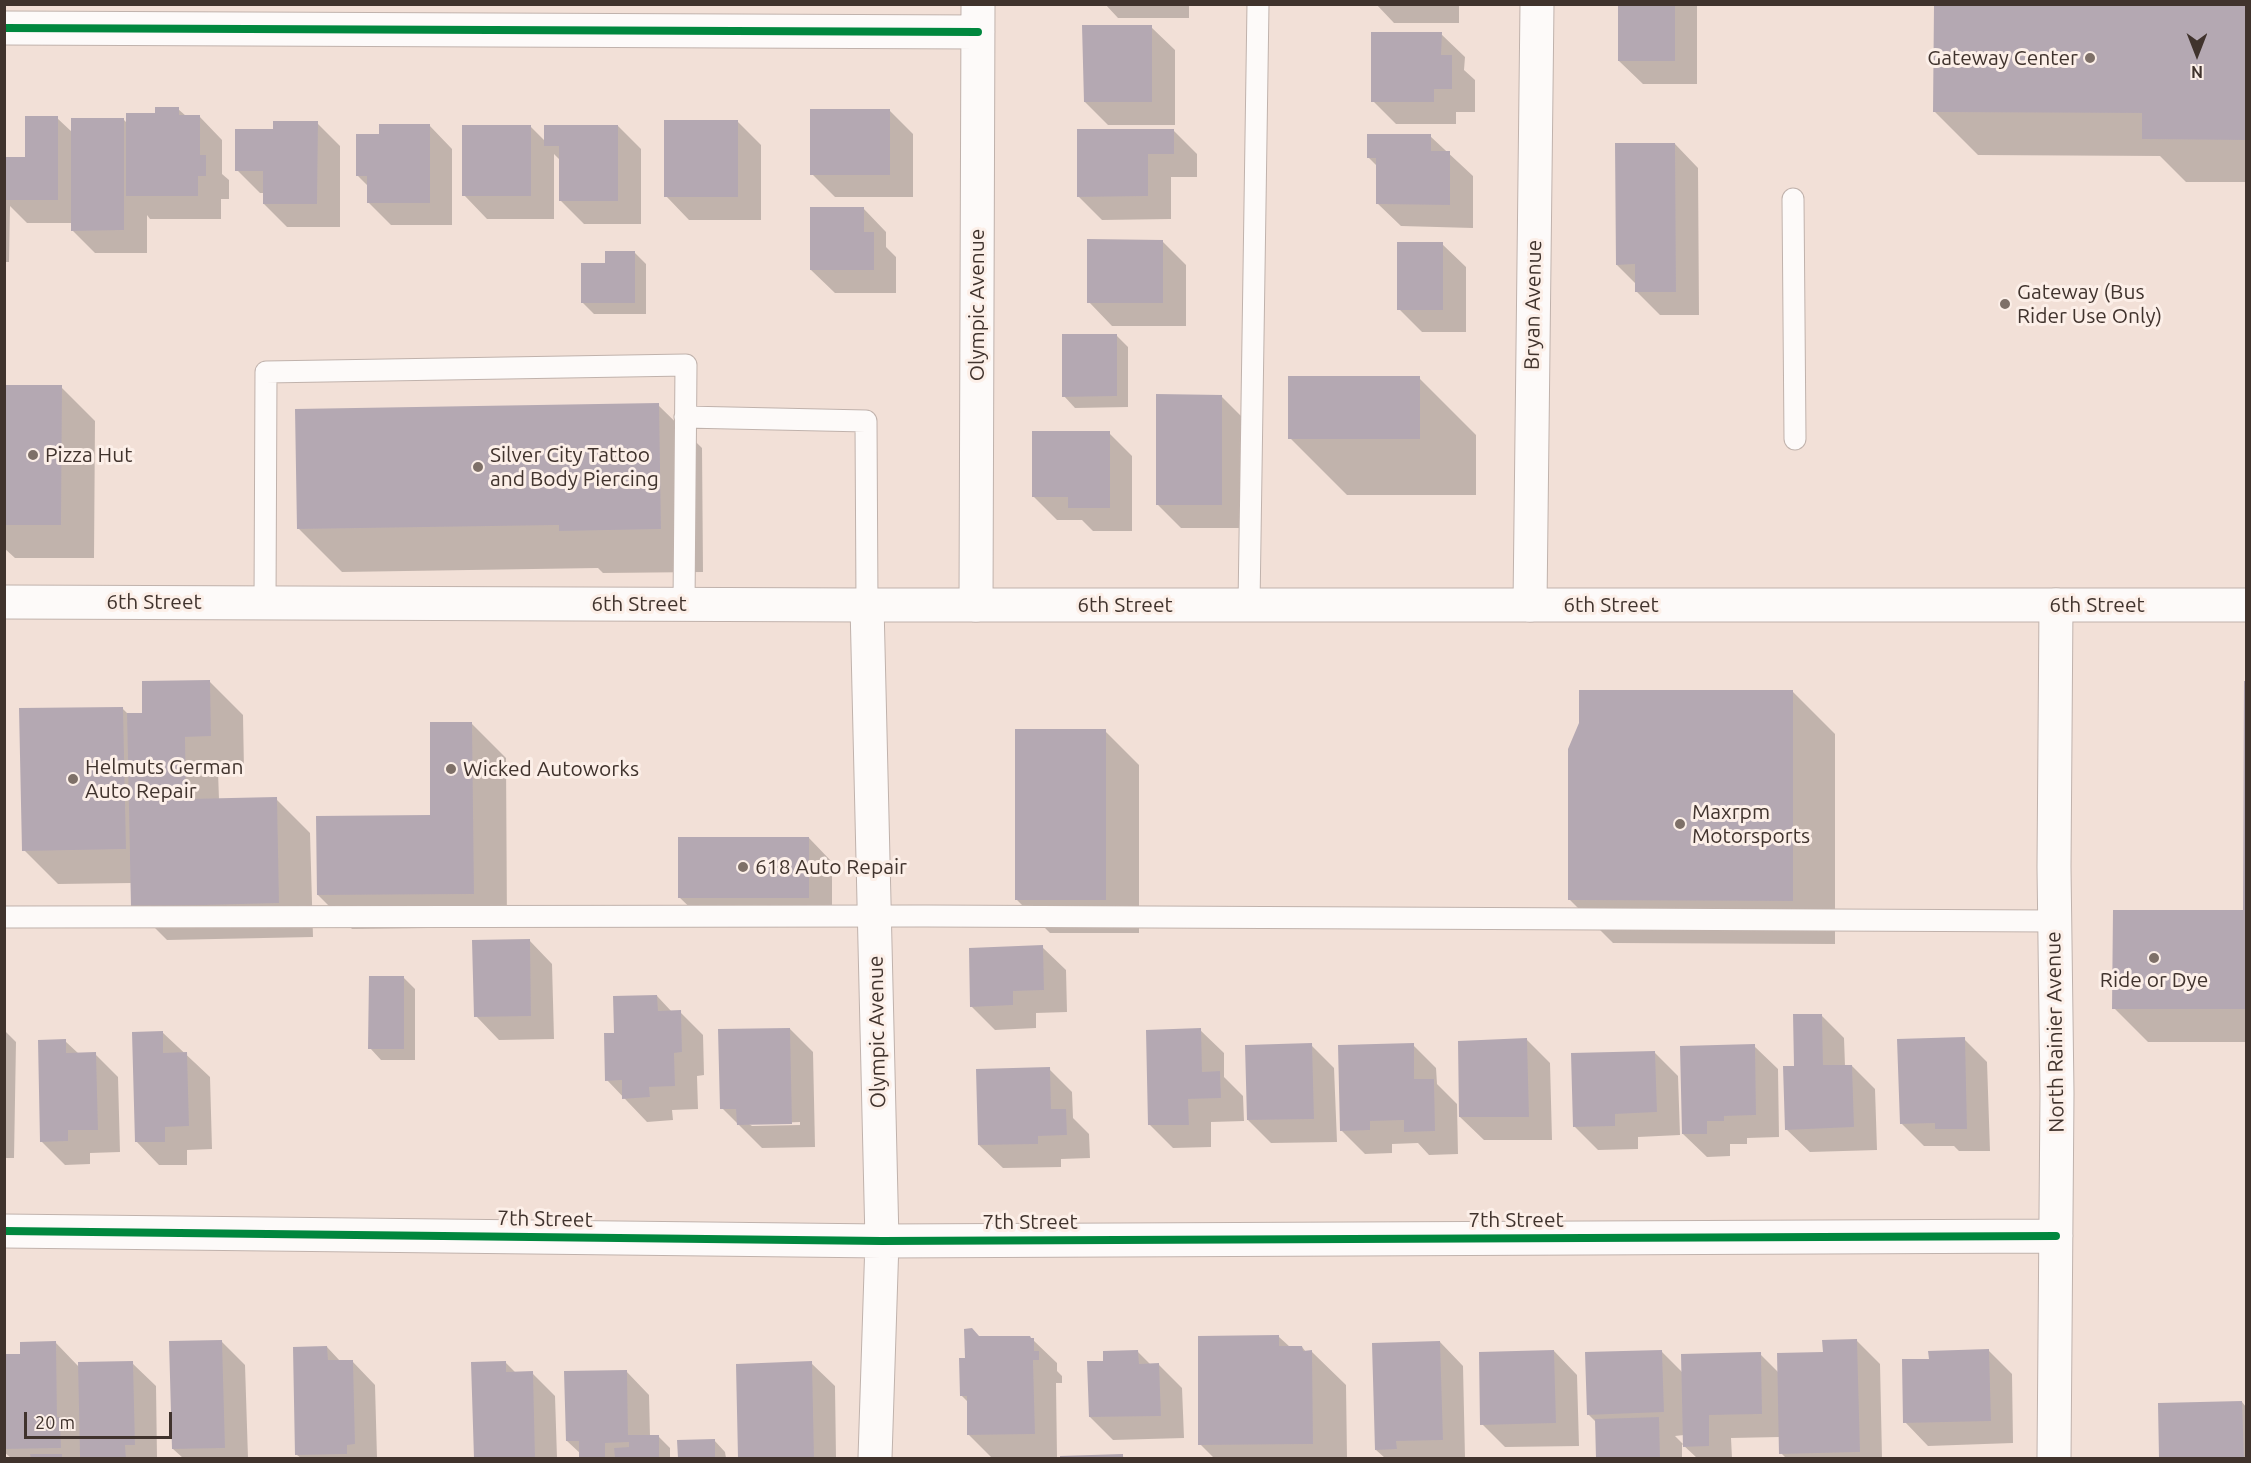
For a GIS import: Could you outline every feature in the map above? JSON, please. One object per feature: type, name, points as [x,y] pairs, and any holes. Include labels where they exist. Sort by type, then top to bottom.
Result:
[{"type":"street","name":"Bryan Avenue","points":[[1530,605],[1537,4]]},
{"type":"street","points":[[4,28],[978,18]]},
{"type":"street","name":"Olympic Avenue","points":[[976,605],[978,18]]},
{"type":"street","name":"6th Street","points":[[4,602],[867,605],[2247,605]]},
{"type":"street","name":"Olympic Avenue","points":[[867,605],[882,1240],[875,1458]]},
{"type":"street","name":"North Rainier Avenue","points":[[2054,1458],[2057,1093],[2054,921],[2056,605]]},
{"type":"street","name":"7th Street","points":[[4,1231],[882,1240],[2056,1236]]},
{"type":"lane","points":[[1249,605],[1258,4]]},
{"type":"lane","points":[[1793,199],[1796,439]]},
{"type":"lane","points":[[265,602],[266,372],[686,365],[684,604]]},
{"type":"lane","points":[[685,417],[866,422],[867,605]]},
{"type":"lane","points":[[4,917],[874,916],[2054,921]]},
{"type":"building","points":[[1618,4],[1675,4],[1675,61],[1618,61]]},
{"type":"building","name":"Gateway Center","points":[[1934,5],[2246,5],[2246,140],[2142,139],[2142,113],[1933,112]]},
{"type":"building","points":[[1082,25],[1152,25],[1152,102],[1084,102]]},
{"type":"building","points":[[1371,32],[1442,32],[1441,55],[1452,55],[1452,89],[1434,89],[1434,102],[1371,102]]},
{"type":"building","points":[[155,107],[179,107],[179,115],[200,115],[200,155],[206,155],[206,176],[198,176],[198,196],[126,196],[126,113],[155,113]]},
{"type":"building","points":[[810,109],[890,109],[890,175],[810,175]]},
{"type":"building","points":[[25,116],[58,116],[58,200],[4,200],[4,157],[25,157]]},
{"type":"building","points":[[71,118],[124,118],[124,230],[71,231]]},
{"type":"building","points":[[664,120],[738,120],[738,197],[664,197]]},
{"type":"building","points":[[273,121],[318,121],[317,204],[263,204],[263,171],[235,171],[235,129],[273,129]]},
{"type":"building","points":[[379,124],[430,124],[430,203],[367,203],[367,176],[356,176],[356,134],[379,134]]},
{"type":"building","points":[[462,125],[531,125],[531,196],[462,196]]},
{"type":"building","points":[[544,125],[618,125],[618,201],[559,201],[559,146],[544,146]]},
{"type":"building","points":[[1077,129],[1174,129],[1174,154],[1148,154],[1148,196],[1077,197]]},
{"type":"building","points":[[1367,134],[1431,134],[1431,151],[1450,151],[1450,205],[1376,204],[1376,158],[1367,158]]},
{"type":"building","points":[[1615,143],[1675,143],[1676,292],[1635,292],[1635,264],[1616,265]]},
{"type":"building","points":[[810,207],[864,207],[864,232],[874,232],[874,270],[810,270]]},
{"type":"building","points":[[1087,239],[1163,240],[1163,303],[1087,303]]},
{"type":"building","points":[[1397,242],[1443,242],[1443,310],[1397,310]]},
{"type":"building","points":[[605,251],[635,251],[635,303],[581,303],[581,263],[605,263]]},
{"type":"building","points":[[1062,334],[1117,334],[1117,396],[1062,397]]},
{"type":"building","points":[[1288,376],[1420,376],[1420,439],[1288,439]]},
{"type":"building","name":"Pizza Hut","points":[[4,385],[62,385],[61,525],[4,525]]},
{"type":"building","points":[[1156,394],[1222,395],[1222,505],[1156,505]]},
{"type":"building","name":"Silver City Tattoo and Body Piercing","points":[[659,403],[661,529],[559,531],[559,525],[297,529],[295,409]]},
{"type":"building","points":[[1032,431],[1110,431],[1110,508],[1068,508],[1068,497],[1032,497]]},
{"type":"building","points":[[210,680],[211,736],[185,737],[186,799],[277,797],[279,903],[131,907],[127,713],[142,713],[142,681]]},
{"type":"building","points":[[2244,681],[2246,681],[2246,1009],[2112,1009],[2113,910],[2243,910]]},
{"type":"building","name":"Maxrpm Motorsports","points":[[1579,690],[1793,690],[1793,901],[1568,900],[1568,749],[1579,723]]},
{"type":"building","name":"Helmuts German Auto Repair","points":[[123,707],[126,849],[22,851],[19,708]]},
{"type":"building","name":"Wicked Autoworks","points":[[430,722],[472,722],[474,894],[317,895],[316,816],[430,815]]},
{"type":"building","points":[[1015,729],[1106,729],[1106,900],[1015,900]]},
{"type":"building","name":"618 Auto Repair","points":[[678,837],[809,837],[809,898],[678,898]]},
{"type":"building","points":[[530,939],[531,1016],[474,1017],[472,940]]},
{"type":"building","points":[[1043,945],[1044,990],[1013,991],[1013,1005],[970,1007],[969,948]]},
{"type":"building","points":[[369,976],[404,976],[404,1049],[368,1049]]},
{"type":"building","points":[[657,995],[658,1011],[681,1010],[682,1052],[674,1053],[675,1086],[649,1087],[650,1097],[622,1099],[622,1080],[605,1081],[604,1033],[614,1033],[613,996]]},
{"type":"building","points":[[1793,1014],[1822,1014],[1823,1065],[1852,1065],[1854,1127],[1785,1130],[1783,1066],[1794,1066]]},
{"type":"building","points":[[790,1028],[792,1124],[737,1125],[736,1109],[720,1109],[718,1029]]},
{"type":"building","points":[[1201,1028],[1202,1072],[1220,1071],[1221,1098],[1188,1099],[1189,1125],[1148,1125],[1146,1030]]},
{"type":"building","points":[[163,1031],[163,1053],[187,1052],[189,1126],[165,1127],[165,1142],[135,1142],[132,1032]]},
{"type":"building","points":[[1965,1037],[1967,1129],[1935,1129],[1935,1123],[1900,1124],[1897,1039]]},
{"type":"building","points":[[1527,1038],[1529,1117],[1459,1117],[1458,1041]]},
{"type":"building","points":[[66,1039],[66,1053],[96,1052],[98,1130],[68,1130],[68,1141],[40,1142],[38,1040]]},
{"type":"building","points":[[1312,1043],[1314,1119],[1247,1120],[1245,1045]]},
{"type":"building","points":[[1414,1043],[1414,1079],[1434,1079],[1435,1131],[1404,1132],[1404,1120],[1370,1121],[1370,1130],[1340,1131],[1338,1045]]},
{"type":"building","points":[[1755,1044],[1756,1115],[1724,1116],[1724,1121],[1707,1121],[1707,1134],[1682,1134],[1680,1046]]},
{"type":"building","points":[[1655,1051],[1657,1112],[1615,1114],[1615,1126],[1573,1127],[1571,1053]]},
{"type":"building","points":[[1050,1067],[1051,1109],[1066,1109],[1067,1135],[1038,1136],[1038,1144],[978,1145],[976,1069]]},
{"type":"building","points":[[972,1328],[979,1336],[1030,1336],[1034,1338],[1034,1351],[1039,1351],[1039,1360],[1033,1360],[1035,1434],[967,1435],[967,1396],[960,1396],[959,1358],[965,1358],[964,1329]]},
{"type":"building","points":[[1279,1335],[1279,1346],[1302,1346],[1303,1351],[1312,1350],[1313,1444],[1198,1445],[1198,1336]]},
{"type":"building","points":[[1857,1339],[1860,1452],[1779,1454],[1777,1353],[1823,1352],[1822,1340]]},
{"type":"building","points":[[222,1340],[225,1448],[172,1449],[169,1341]]},
{"type":"building","points":[[56,1341],[57,1417],[60,1417],[61,1448],[4,1449],[4,1354],[20,1354],[20,1342]]},
{"type":"building","points":[[1440,1341],[1443,1440],[1396,1441],[1397,1449],[1375,1450],[1372,1343]]},
{"type":"building","points":[[327,1346],[328,1360],[353,1360],[355,1444],[347,1445],[347,1454],[295,1455],[293,1347]]},
{"type":"building","points":[[1989,1349],[1991,1421],[1903,1423],[1902,1359],[1929,1359],[1928,1351]]},
{"type":"building","points":[[1138,1350],[1139,1364],[1159,1363],[1161,1416],[1089,1417],[1087,1361],[1103,1361],[1103,1351]]},
{"type":"building","points":[[1554,1350],[1556,1423],[1480,1425],[1479,1352]]},
{"type":"building","points":[[1662,1350],[1664,1412],[1587,1415],[1585,1352]]},
{"type":"building","points":[[1761,1352],[1762,1414],[1709,1415],[1709,1446],[1683,1447],[1681,1354]]},
{"type":"building","points":[[133,1361],[135,1445],[125,1445],[126,1458],[80,1458],[78,1362]]},
{"type":"building","points":[[506,1361],[506,1372],[533,1371],[535,1458],[474,1458],[471,1362]]},
{"type":"building","points":[[812,1361],[814,1458],[738,1458],[736,1364]]},
{"type":"building","points":[[627,1370],[628,1435],[659,1435],[659,1458],[615,1458],[614,1448],[629,1447],[629,1442],[605,1443],[605,1457],[579,1458],[579,1441],[566,1441],[564,1371]]},
{"type":"building","points":[[2242,1401],[2244,1458],[2159,1458],[2158,1403]]},
{"type":"building","points":[[1659,1417],[1660,1458],[1596,1458],[1595,1419]]},
{"type":"building","points":[[715,1439],[715,1458],[678,1458],[677,1440]]},
{"type":"building","points":[[30,1454],[62,1454],[62,1458],[31,1458]]},
{"type":"building","points":[[1123,1454],[1123,1458],[1060,1458],[1060,1456]]},
{"type":"cycle path","points":[[4,28],[978,32]]},
{"type":"cycle path","points":[[4,1231],[882,1241],[2056,1236]]},
{"type":"place","name":"Gateway Center","points":[[2090,58]]},
{"type":"place","name":"Gateway (Bus Rider Use Only)","points":[[2005,304]]},
{"type":"place","name":"Pizza Hut","points":[[33,455]]},
{"type":"place","name":"Silver City Tattoo and Body Piercing","points":[[478,467]]},
{"type":"place","name":"Wicked Autoworks","points":[[451,769]]},
{"type":"place","name":"Helmuts German Auto Repair","points":[[73,779]]},
{"type":"place","name":"Maxrpm Motorsports","points":[[1680,824]]},
{"type":"place","name":"618 Auto Repair","points":[[743,867]]},
{"type":"place","name":"Ride or Dye","points":[[2154,958]]}]
